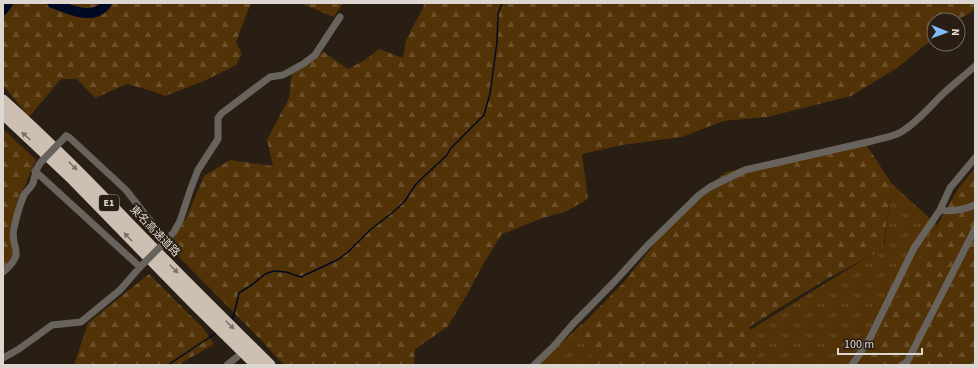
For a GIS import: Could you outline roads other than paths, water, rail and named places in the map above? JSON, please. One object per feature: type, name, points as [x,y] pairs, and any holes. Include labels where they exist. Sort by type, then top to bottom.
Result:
[{"type":"highway","name":"E1","points":[[3,100],[8,114],[70,177],[198,301],[270,365]]},
{"type":"highway","name":"E1","points":[[198,301],[256,365]]},
{"type":"street","points":[[3,358],[19,349],[52,324],[81,322],[120,290],[174,232],[180,221],[198,170],[218,139],[218,118],[222,113],[270,77],[283,75],[315,55],[340,17]]},
{"type":"street","points":[[534,365],[553,347],[572,325],[646,248],[699,195],[710,187],[745,170],[872,141],[902,132],[975,66]]},
{"type":"street","points":[[3,272],[14,261],[17,254],[13,230],[24,195],[33,184],[35,171],[38,165],[66,136],[126,190],[164,243]]},
{"type":"street","points":[[852,365],[869,340],[914,248],[940,210],[950,188],[975,158]]},
{"type":"street","points":[[35,171],[140,267]]},
{"type":"street","points":[[940,210],[951,212],[975,205]]},
{"type":"street","points":[[902,365],[907,362],[975,229]]},
{"type":"street","points":[[227,365],[237,357]]},
{"type":"waterway","points":[[3,10],[8,3]]},
{"type":"waterway","points":[[52,3],[88,13],[102,9],[107,3]]},
{"type":"waterway","points":[[231,320],[233,318],[239,293],[265,274],[274,271],[286,272],[301,277],[339,259],[349,251],[370,230],[405,201],[416,184],[447,155],[451,148],[484,115],[490,94],[497,42],[498,14],[502,3]]},
{"type":"waterway","points":[[168,365],[216,333]]}]
